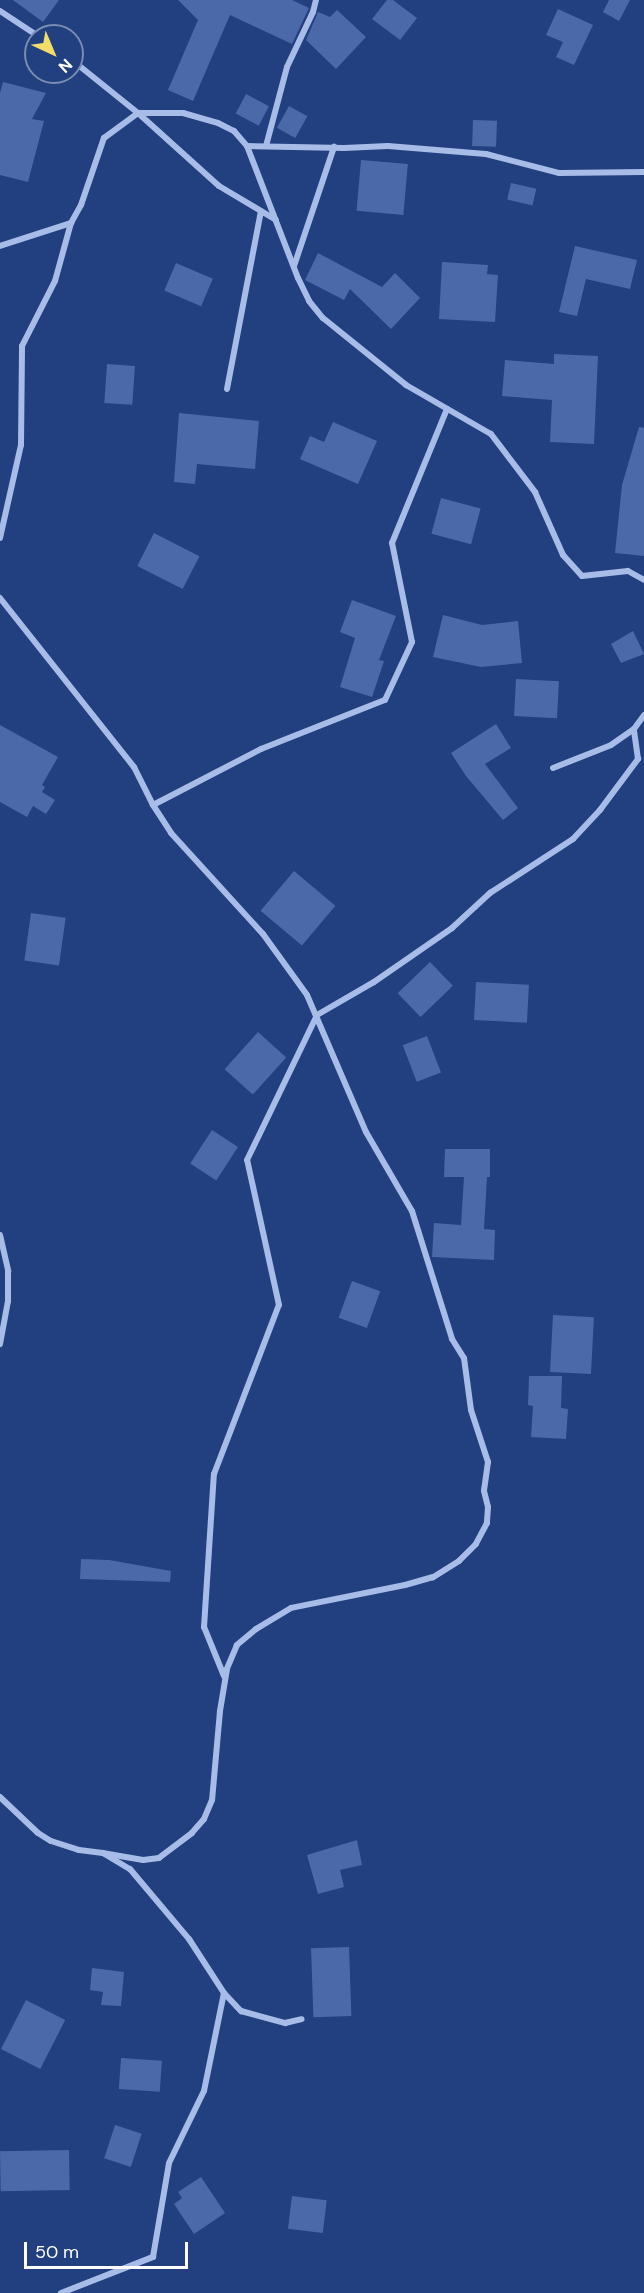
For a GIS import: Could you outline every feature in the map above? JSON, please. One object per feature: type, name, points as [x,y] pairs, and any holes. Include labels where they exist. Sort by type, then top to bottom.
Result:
[{"type":"street","points":[[266,146],[287,67],[313,12],[316,0]]},
{"type":"street","points":[[0,11],[24,27]]},
{"type":"street","points":[[84,70],[219,186],[276,220]]},
{"type":"street","points":[[0,538],[21,445],[22,346],[55,281],[71,223],[81,205],[104,138],[138,114],[183,113],[234,131],[247,146],[309,301],[323,318],[406,385],[491,434],[535,492],[562,555],[582,576],[628,571],[644,580]]},
{"type":"street","points":[[247,146],[388,146],[486,154],[559,173],[644,172]]},
{"type":"street","points":[[294,266],[334,147]]},
{"type":"street","points":[[227,389],[261,212]]},
{"type":"street","points":[[0,246],[71,223]]},
{"type":"street","points":[[153,806],[261,749],[385,700],[412,642],[392,543],[447,409]]},
{"type":"street","points":[[0,598],[135,767],[153,806],[171,833],[237,903],[293,972],[317,1015],[341,1077],[366,1132],[412,1211],[452,1339],[464,1358],[471,1410],[488,1453],[484,1491],[489,1515],[484,1532],[476,1544],[459,1561],[433,1577],[405,1585],[300,1606],[277,1614],[237,1645],[225,1678],[212,1800],[204,1819],[185,1839],[159,1858],[143,1860],[79,1850],[51,1841],[38,1833],[0,1797]]},
{"type":"street","points":[[553,768],[611,745],[633,729],[644,715]]},
{"type":"street","points":[[225,1678],[204,1627],[214,1474],[279,1305],[247,1160],[317,1015],[374,982],[452,928],[490,893],[573,839],[600,810],[638,759],[633,729]]},
{"type":"street","points":[[0,1235],[8,1271],[8,1300],[0,1344]]},
{"type":"street","points":[[103,1853],[130,1869],[147,1887],[189,1939],[224,1993],[242,2011],[263,2019],[285,2023],[302,2019]]},
{"type":"street","points":[[61,2293],[153,2257],[169,2163],[204,2091],[224,1993]]},
{"type":"building","points":[[13,0],[59,0],[43,22]]},
{"type":"building","points":[[178,0],[292,0],[309,8],[292,44],[230,15],[193,101],[168,90],[198,20]]},
{"type":"building","points":[[387,0],[393,0],[417,18],[400,40],[372,19]]},
{"type":"building","points":[[609,0],[630,0],[619,21],[603,12]]},
{"type":"building","points":[[558,9],[593,25],[574,65],[556,57],[563,42],[546,35]]},
{"type":"building","points":[[337,10],[366,37],[336,69],[306,40],[318,12],[330,17]]},
{"type":"building","points":[[3,82],[46,93],[32,119],[44,121],[28,182],[0,175],[0,93]]},
{"type":"building","points":[[246,94],[269,106],[259,126],[236,113]]},
{"type":"building","points":[[289,106],[307,116],[295,138],[277,128]]},
{"type":"building","points":[[473,120],[497,121],[496,147],[472,146]]},
{"type":"building","points":[[361,160],[408,164],[403,215],[357,211]]},
{"type":"building","points":[[511,183],[536,189],[533,205],[507,200]]},
{"type":"building","points":[[575,246],[637,260],[630,289],[586,279],[577,316],[559,312]]},
{"type":"building","points":[[318,253],[382,287],[395,273],[420,298],[391,329],[350,289],[344,300],[305,280]]},
{"type":"building","points":[[442,262],[488,265],[487,274],[498,275],[495,322],[439,319]]},
{"type":"building","points":[[176,263],[213,279],[201,306],[164,291]]},
{"type":"building","points":[[554,354],[598,356],[594,444],[550,442],[552,400],[502,396],[505,360],[554,364]]},
{"type":"building","points":[[107,364],[135,366],[132,405],[104,403]]},
{"type":"building","points":[[179,413],[259,421],[255,469],[197,464],[195,484],[174,482]]},
{"type":"building","points":[[333,422],[377,441],[358,484],[300,459],[310,436],[324,442]]},
{"type":"building","points":[[639,427],[644,428],[644,556],[615,553],[622,485]]},
{"type":"building","points":[[441,498],[481,509],[471,544],[431,534]]},
{"type":"building","points":[[154,533],[199,556],[183,589],[137,566]]},
{"type":"building","points":[[352,600],[396,616],[379,660],[384,661],[372,697],[340,687],[355,638],[340,632]]},
{"type":"building","points":[[443,615],[482,625],[518,621],[522,663],[481,667],[433,657]]},
{"type":"building","points":[[633,631],[644,654],[621,663],[611,644]]},
{"type":"building","points":[[516,679],[559,681],[557,718],[514,716]]},
{"type":"building","points":[[496,724],[511,748],[485,764],[518,808],[503,820],[466,776],[451,753]]},
{"type":"building","points":[[0,725],[58,757],[42,785],[45,787],[42,792],[55,800],[46,814],[33,806],[27,817],[0,802]]},
{"type":"building","points":[[294,871],[335,906],[302,946],[261,911]]},
{"type":"building","points":[[31,913],[66,918],[59,965],[24,961]]},
{"type":"building","points":[[430,962],[453,986],[421,1017],[398,993]]},
{"type":"building","points":[[476,982],[529,985],[527,1023],[474,1020]]},
{"type":"building","points":[[258,1032],[286,1057],[253,1095],[225,1069]]},
{"type":"building","points":[[427,1036],[441,1072],[417,1082],[403,1045]]},
{"type":"building","points":[[212,1130],[238,1147],[216,1180],[190,1164]]},
{"type":"building","points":[[445,1149],[490,1149],[490,1177],[487,1177],[484,1229],[495,1230],[494,1260],[432,1257],[434,1223],[461,1225],[464,1177],[444,1177]]},
{"type":"building","points":[[352,1281],[380,1291],[367,1328],[339,1318]]},
{"type":"building","points":[[553,1315],[594,1317],[591,1374],[550,1372]]},
{"type":"building","points":[[529,1376],[562,1376],[561,1408],[568,1409],[566,1439],[531,1437],[533,1406],[528,1405]]},
{"type":"building","points":[[81,1559],[109,1560],[171,1571],[170,1582],[80,1579]]},
{"type":"building","points":[[357,1840],[362,1865],[340,1870],[344,1887],[318,1894],[307,1855]]},
{"type":"building","points":[[349,1947],[351,2016],[313,2017],[311,1948]]},
{"type":"building","points":[[92,1968],[124,1972],[121,2006],[101,2005],[103,1992],[90,1990]]},
{"type":"building","points":[[26,2000],[65,2020],[40,2069],[1,2049]]},
{"type":"building","points":[[121,2058],[162,2061],[160,2092],[119,2089]]},
{"type":"building","points":[[115,2125],[142,2134],[131,2167],[104,2158]]},
{"type":"building","points":[[69,2150],[70,2190],[1,2191],[0,2151]]},
{"type":"building","points":[[201,2177],[225,2213],[194,2234],[174,2204],[182,2198],[178,2192]]},
{"type":"building","points":[[292,2196],[327,2200],[323,2233],[288,2229]]}]
